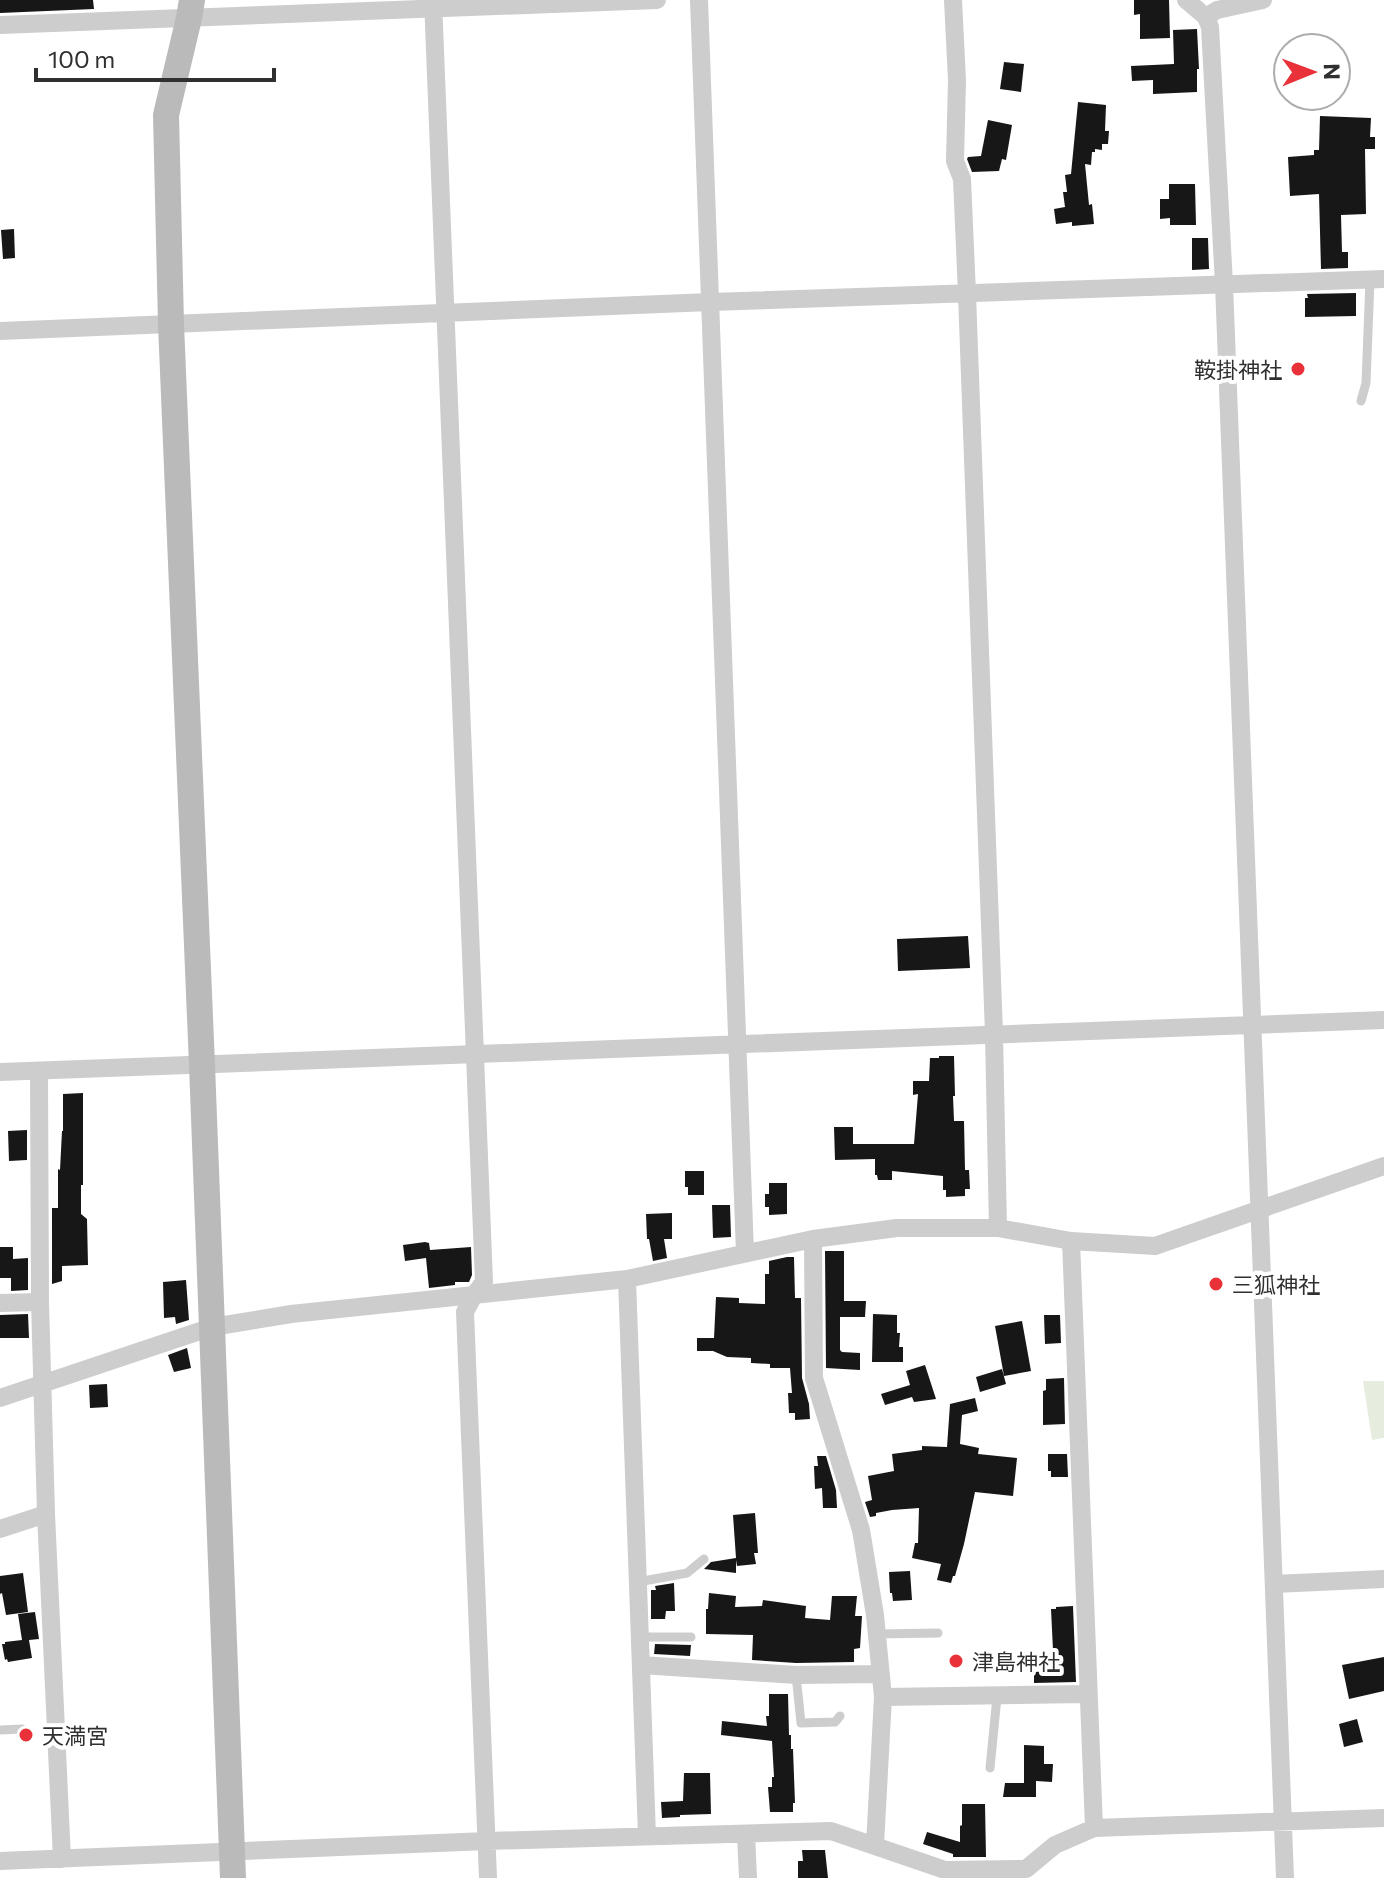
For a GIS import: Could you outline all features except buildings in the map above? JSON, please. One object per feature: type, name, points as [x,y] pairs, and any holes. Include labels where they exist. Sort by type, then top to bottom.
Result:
[{"type":"street","points":[[0,25],[191,9],[657,0]]},
{"type":"street","points":[[699,0],[745,1253]]},
{"type":"street","points":[[953,0],[957,80],[955,161],[962,179],[967,294],[994,1034],[998,1228]]},
{"type":"street","points":[[1186,0],[1206,17],[1210,27],[1219,184],[1285,1878]]},
{"type":"street","points":[[1206,17],[1217,10],[1263,0]]},
{"type":"street","points":[[433,4],[484,1282],[465,1312],[488,1878]]},
{"type":"street","points":[[191,9],[166,115],[171,324],[232,1865]]},
{"type":"street","points":[[0,331],[710,302],[1377,280]]},
{"type":"street","points":[[0,1072],[1384,1020]]},
{"type":"street","points":[[39,1071],[40,1302],[46,1514],[62,1859]]},
{"type":"street","points":[[0,1398],[212,1327],[291,1314],[627,1279],[813,1239],[897,1228],[998,1228],[1071,1241],[1155,1246],[1384,1166]]},
{"type":"street","points":[[813,1239],[814,1378],[861,1530],[877,1634],[883,1697],[875,1845]]},
{"type":"street","points":[[1071,1241],[1094,1828]]},
{"type":"street","points":[[627,1279],[647,1836]]},
{"type":"street","points":[[0,1303],[40,1302]]},
{"type":"street","points":[[0,1529],[46,1514]]},
{"type":"street","points":[[1274,1584],[1384,1579]]},
{"type":"street","points":[[641,1665],[796,1675],[881,1674]]},
{"type":"street","points":[[883,1697],[1088,1694]]},
{"type":"street","points":[[0,1861],[62,1859],[232,1865],[487,1841],[831,1831],[945,1870],[1026,1873],[1055,1845],[1094,1828],[1384,1818]]},
{"type":"street","points":[[746,1834],[748,1878]]},
{"type":"lane","points":[[1361,401],[1366,383],[1377,280]]},
{"type":"lane","points":[[637,1582],[687,1573],[704,1559]]},
{"type":"lane","points":[[877,1634],[938,1633]]},
{"type":"lane","points":[[639,1637],[691,1637]]},
{"type":"lane","points":[[796,1675],[801,1723],[835,1722],[840,1716]]},
{"type":"lane","points":[[990,1768],[997,1697]]},
{"type":"lane","points":[[0,1730],[22,1729]]},
{"type":"green space","points":[[1363,1381],[1384,1381],[1384,1438],[1372,1440]]},
{"type":"place","name":"鞍掛神社","points":[[1298,369]]},
{"type":"place","name":"三狐神社","points":[[1216,1284]]},
{"type":"place","name":"津島神社","points":[[956,1661]]},
{"type":"place","name":"天満宮","points":[[26,1735]]}]
